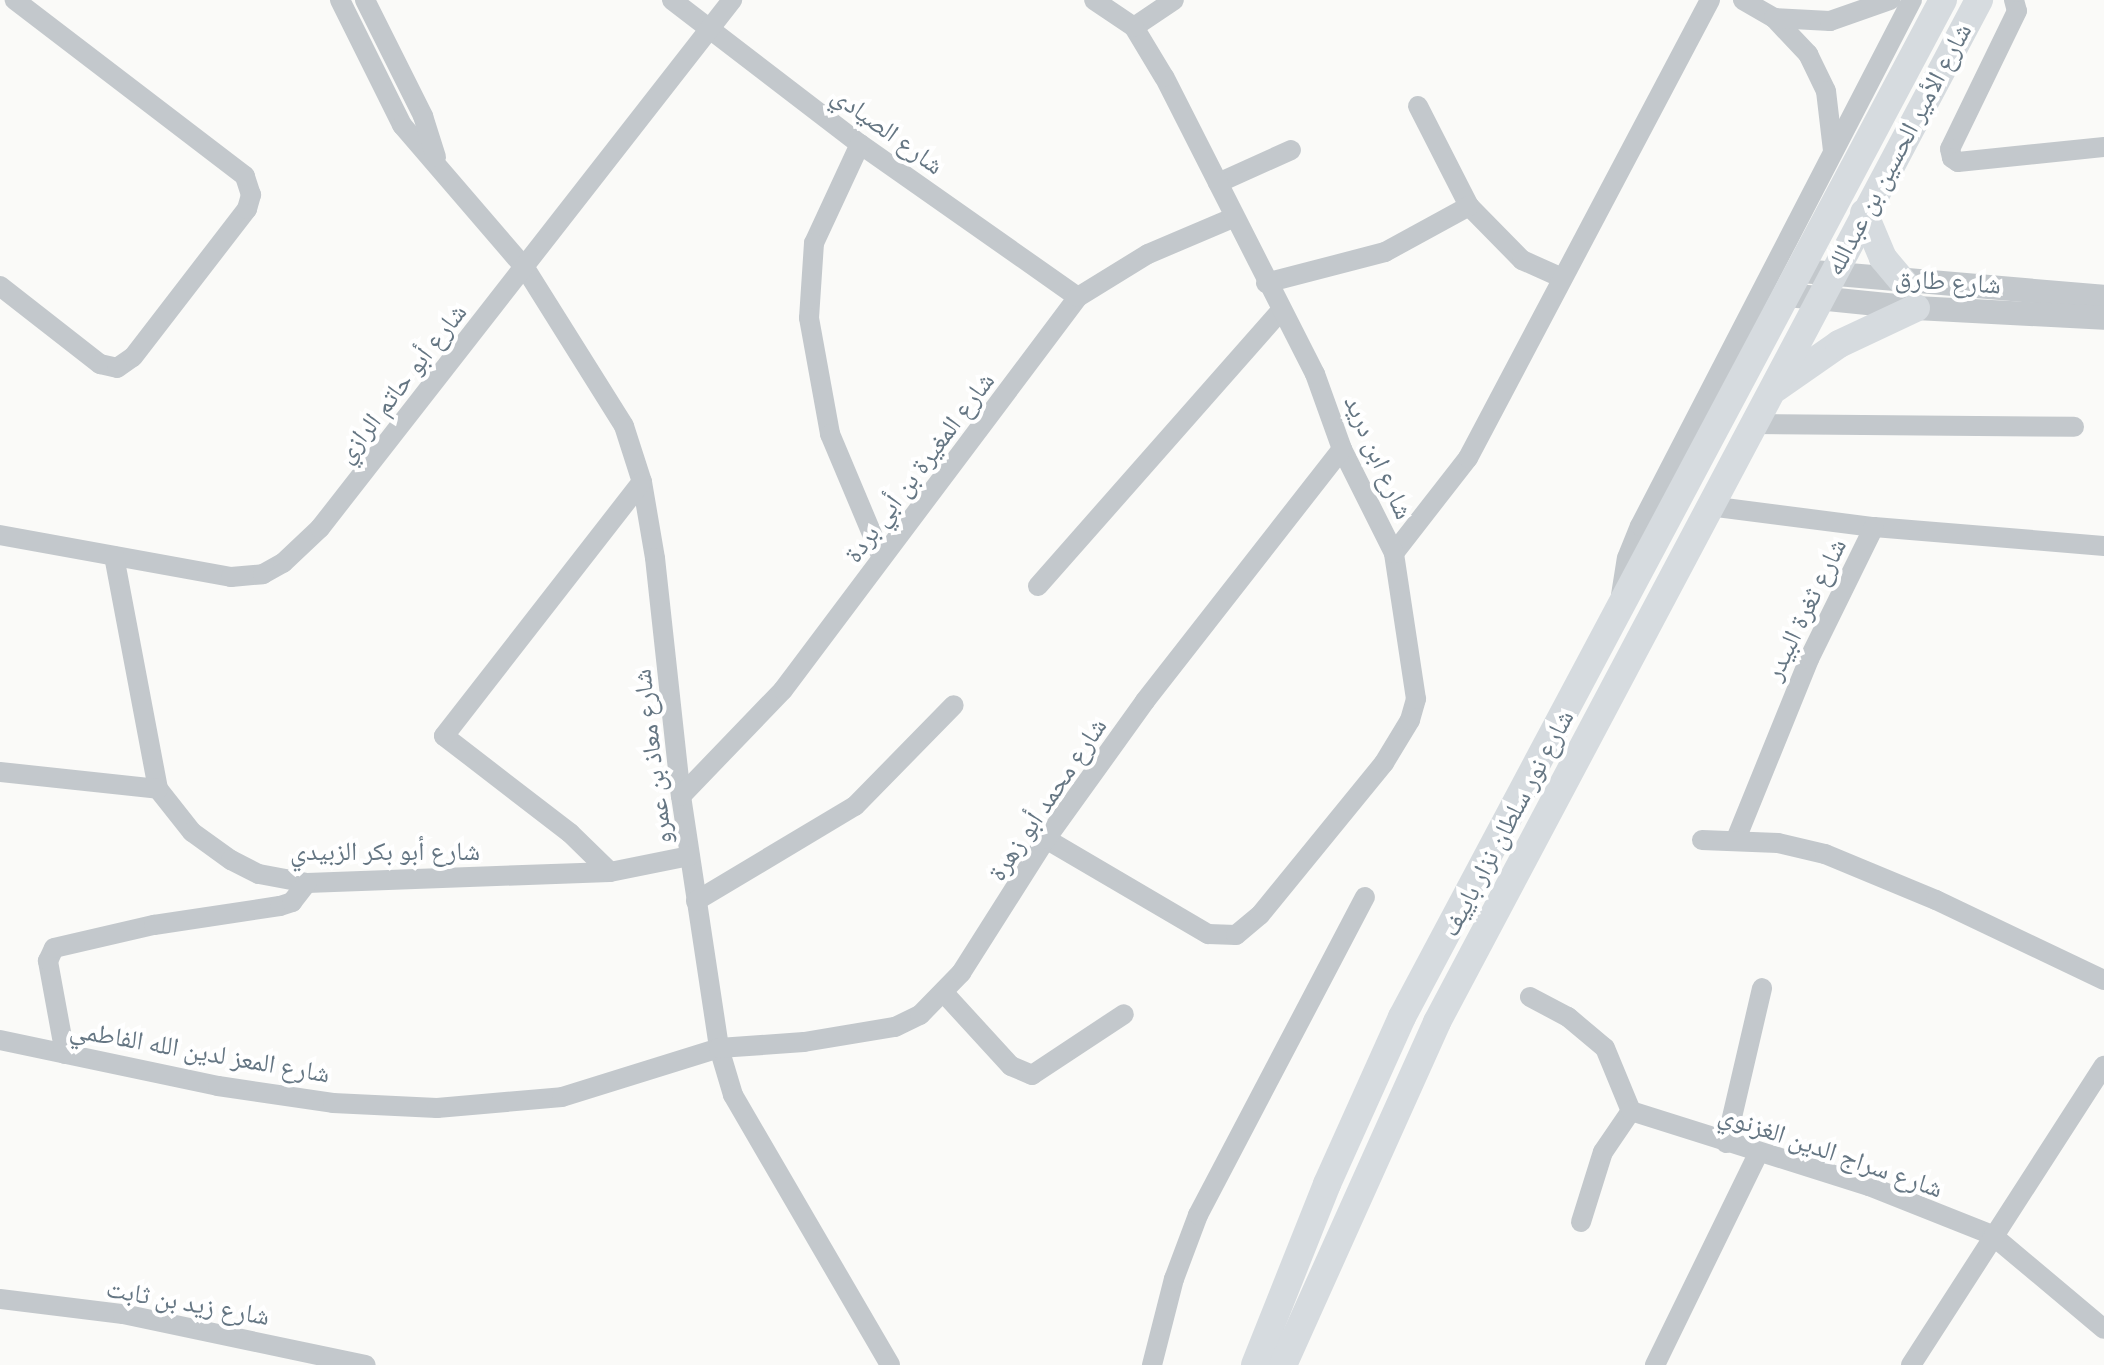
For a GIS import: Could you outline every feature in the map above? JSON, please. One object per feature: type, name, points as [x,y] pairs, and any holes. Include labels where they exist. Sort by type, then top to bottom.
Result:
[{"type":"main road","name":"شارع الأمير الحسين بن عبدالله","points":[[1795,283],[1943,0]]},
{"type":"main road","name":"شارع الأمير الحسين بن عبدالله","points":[[1818,299],[1979,0]]},
{"type":"main road","points":[[1769,393],[1910,296],[1883,258],[1864,213]]},
{"type":"main road","name":"شارع نور سلطان نزار باييف","points":[[1255,1365],[1373,1076],[1795,283]]},
{"type":"main road","name":"شارع نور سلطان نزار باييف","points":[[1283,1365],[1437,1022],[1818,299]]},
{"type":"street","points":[[0,12],[12,0],[245,176],[251,191],[247,209],[133,357],[117,368],[100,364],[0,286]]},
{"type":"street","name":"شارع معاذ بن عمرو","points":[[340,0],[402,125],[437,161],[525,268],[613,406],[642,482],[689,856],[719,1048],[733,1095],[890,1365]]},
{"type":"street","name":"شارع معاذ بن عمرو","points":[[365,0],[423,116],[437,161]]},
{"type":"street","name":"شارع الصيادي","points":[[672,0],[860,144],[1078,297]]},
{"type":"street","name":"شارع أبو حاتم الرازي","points":[[0,535],[239,577],[263,574],[283,563],[312,539],[525,268],[707,27],[732,0]]},
{"type":"street","name":"شارع ابن دريد","points":[[1046,839],[1208,934],[1236,935],[1260,915],[1384,763],[1415,710],[1394,553],[1342,449],[1315,374],[1134,27],[1094,0]]},
{"type":"street","points":[[1134,27],[1174,0]]},
{"type":"street","points":[[1394,553],[1468,458],[1560,277],[1710,0]]},
{"type":"street","points":[[1761,7],[1838,20],[1890,0]]},
{"type":"street","points":[[1620,611],[1632,541],[1912,0]]},
{"type":"street","points":[[2014,0],[2017,11],[1950,149],[1952,158],[1958,162],[2104,146]]},
{"type":"street","points":[[1761,7],[1796,37],[1818,72],[1830,111],[1833,152]]},
{"type":"street","points":[[1418,106],[1469,206],[1522,260],[1560,277]]},
{"type":"street","points":[[860,144],[814,243],[809,318],[830,434],[882,558]]},
{"type":"street","points":[[1218,183],[1291,150]]},
{"type":"street","points":[[1266,283],[1385,252],[1469,206]]},
{"type":"street","name":"شارع المغيرة بن أبي بردة","points":[[681,796],[783,690],[1078,297],[1148,254],[1233,218]]},
{"type":"street","name":"شارع طارق","points":[[1795,283],[1830,274],[1910,296],[2104,318]]},
{"type":"street","name":"شارع طارق","points":[[1795,283],[1818,299],[2104,297]]},
{"type":"street","points":[[1038,586],[1281,310]]},
{"type":"street","points":[[1753,424],[2074,427]]},
{"type":"street","name":"شارع محمد أبو زهرة","points":[[719,1048],[804,1042],[895,1027],[920,1015],[944,993],[1046,839],[1145,701],[1342,449]]},
{"type":"street","points":[[610,872],[570,833],[444,736],[642,482]]},
{"type":"street","points":[[1709,506],[1874,527]]},
{"type":"street","name":"شارع ثغرة البيدر","points":[[1736,839],[1803,672],[1874,527],[2104,546]]},
{"type":"street","name":"شارع أبو بكر الزبيدي","points":[[114,556],[158,789],[192,832],[231,860],[259,874],[307,883],[610,872],[689,856]]},
{"type":"street","points":[[696,901],[855,806],[954,705]]},
{"type":"street","points":[[0,772],[158,789]]},
{"type":"street","points":[[1702,840],[1736,839],[1825,854],[1879,874],[2104,980]]},
{"type":"street","points":[[65,1054],[48,961],[54,948],[154,925],[280,906],[292,902],[307,883]]},
{"type":"street","points":[[1152,1365],[1174,1279],[1198,1215],[1365,897]]},
{"type":"street","points":[[1726,1143],[1762,988]]},
{"type":"street","points":[[944,993],[1011,1066],[1032,1075],[1124,1014]]},
{"type":"street","points":[[1530,997],[1568,1017],[1605,1048],[1631,1111],[1603,1152],[1581,1222]]},
{"type":"street","name":"شارع المعز لدين الله الفاطمي","points":[[0,1040],[218,1086],[333,1103],[437,1108],[562,1097],[719,1048]]},
{"type":"street","points":[[1911,1365],[1992,1235],[2104,1066]]},
{"type":"street","name":"شارع سراج الدين الغزنوي","points":[[1631,1111],[1758,1154],[1869,1186],[1992,1235],[2104,1329]]},
{"type":"street","points":[[1655,1365],[1758,1154]]},
{"type":"street","name":"شارع زيد بن ثابت","points":[[0,1299],[123,1314],[366,1365]]}]
